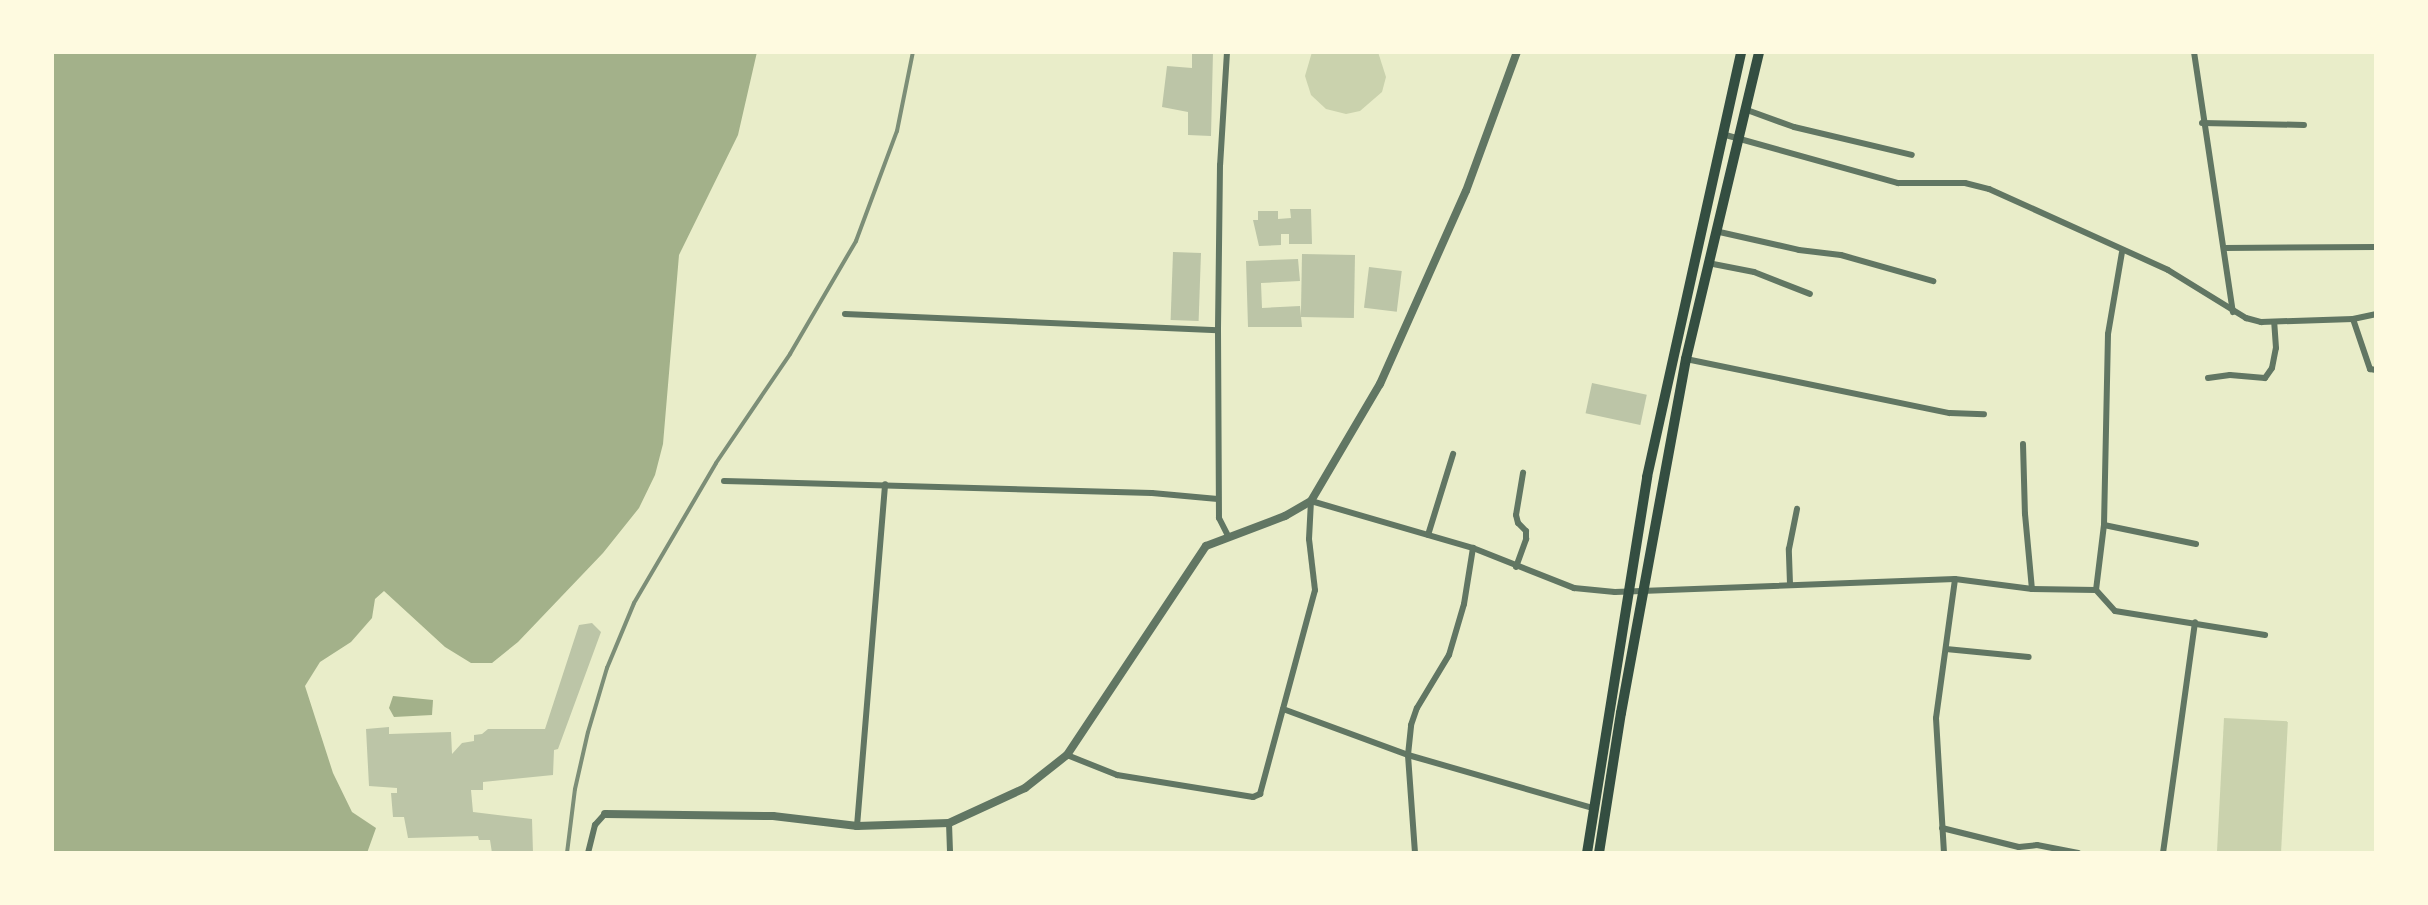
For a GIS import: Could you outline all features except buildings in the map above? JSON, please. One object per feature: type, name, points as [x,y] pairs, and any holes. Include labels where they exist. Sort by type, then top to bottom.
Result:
[{"type":"highway","points":[[1587,853],[1647,477],[1741,52]]},
{"type":"highway","points":[[1599,853],[1686,359],[1759,52]]},
{"type":"street","points":[[1227,52],[1220,165],[1218,499],[1219,518],[1228,536]]},
{"type":"street","points":[[1067,755],[1117,775],[1253,797],[1260,794],[1315,590],[1309,539],[1311,501],[1380,384],[1466,191],[1517,52]]},
{"type":"street","points":[[2194,52],[2202,123],[2233,312]]},
{"type":"street","points":[[1747,110],[1794,127],[1912,155]]},
{"type":"street","points":[[2202,123],[2304,125]]},
{"type":"street","points":[[1722,134],[1898,183],[1965,183],[1989,189],[2122,252],[2168,270],[2233,312],[2261,322],[2353,319],[2376,314]]},
{"type":"street","points":[[1715,231],[1799,250],[1841,255],[1933,281]]},
{"type":"street","points":[[2224,248],[2376,247]]},
{"type":"street","points":[[2096,590],[2104,525],[2108,334],[2122,252]]},
{"type":"street","points":[[1708,263],[1754,272],[1810,294]]},
{"type":"street","points":[[845,314],[1218,330]]},
{"type":"street","points":[[2353,319],[2370,369],[2376,370]]},
{"type":"street","points":[[2208,378],[2230,375],[2265,378],[2272,368],[2276,348],[2274,322]]},
{"type":"street","points":[[1686,359],[1950,413],[1984,414]]},
{"type":"street","points":[[2023,444],[2032,589]]},
{"type":"street","points":[[1428,535],[1453,454]]},
{"type":"street","points":[[1516,567],[1526,539],[1516,515],[1523,473]]},
{"type":"street","points":[[724,481],[885,484],[1218,499]]},
{"type":"street","points":[[857,826],[885,484]]},
{"type":"street","points":[[588,853],[595,825],[605,814],[773,816],[857,826],[949,823],[1025,788],[1067,755],[1201,553],[1213,541],[1285,516],[1311,501],[1473,548],[1574,588],[1631,590],[1955,579],[2032,589],[2096,590],[2115,611],[2265,635]]},
{"type":"street","points":[[1790,584],[1789,549],[1797,509]]},
{"type":"street","points":[[2104,525],[2196,544]]},
{"type":"street","points":[[1415,853],[1408,755],[1417,708],[1449,655],[1457,632],[1473,548]]},
{"type":"street","points":[[1944,853],[1936,718],[1955,579]]},
{"type":"street","points":[[2163,853],[2195,622]]},
{"type":"street","points":[[1946,649],[2029,657]]},
{"type":"street","points":[[1283,709],[1408,755],[1589,807]]},
{"type":"street","points":[[949,823],[950,853]]},
{"type":"street","points":[[1942,828],[2019,847],[2037,845],[2078,853]]},
{"type":"shaded area","points":[[52,52],[757,52],[738,135],[679,255],[663,444],[655,475],[639,508],[603,553],[518,642],[492,663],[471,663],[445,647],[384,591],[375,599],[372,618],[351,642],[320,662],[305,686],[333,773],[352,812],[376,828],[367,853],[52,853]]},
{"type":"shaded area","points":[[1312,52],[1378,52],[1386,77],[1382,92],[1360,111],[1346,114],[1326,109],[1311,95],[1305,76]]},
{"type":"shaded area","points":[[393,696],[433,700],[432,715],[394,717],[389,708]]},
{"type":"shaded area","points":[[2224,718],[2288,721],[2281,853],[2217,853]]},
{"type":"railway","points":[[567,853],[575,789],[588,732],[607,668],[634,603],[716,463],[790,354],[856,241],[897,131],[913,52]]}]
